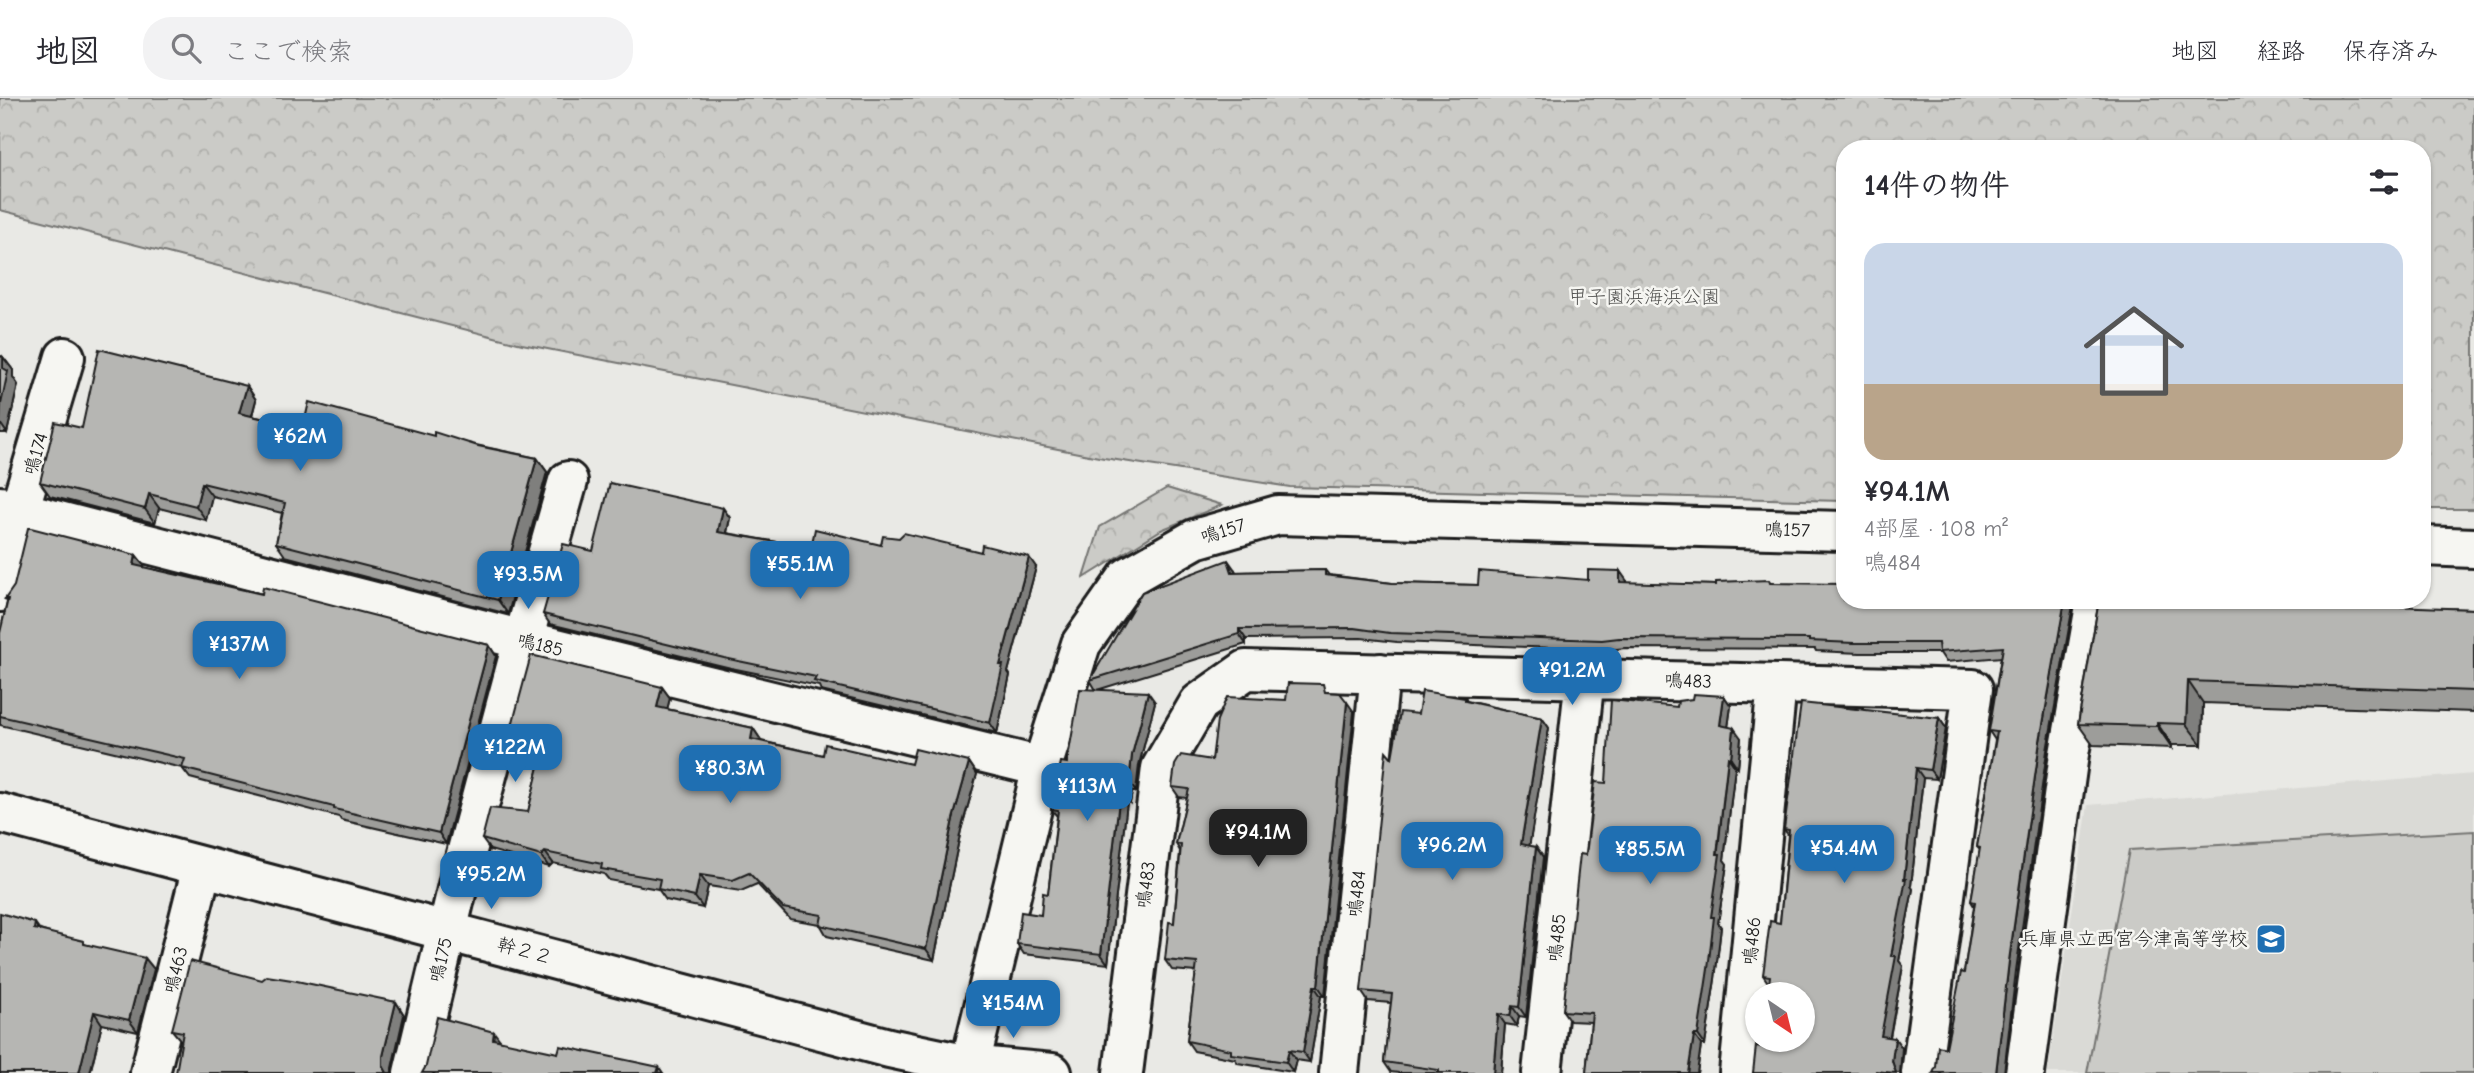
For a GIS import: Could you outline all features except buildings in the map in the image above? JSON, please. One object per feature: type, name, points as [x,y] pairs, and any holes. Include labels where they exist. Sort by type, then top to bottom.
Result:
[{"type":"street","name":"鳴174","points":[[0,592],[10,509],[65,358]]},
{"type":"street","name":"鳴175","points":[[413,1073],[460,877],[568,481]]},
{"type":"street","name":"鳴185","points":[[10,509],[523,640],[1042,767]]},
{"type":"street","name":"鳴157","points":[[969,1069],[1042,767],[1081,644],[1128,577],[1195,539],[1278,515],[1836,531]]},
{"type":"street","points":[[2431,546],[2474,548]]},
{"type":"street","points":[[2025,1073],[2069,754],[2093,609]]},
{"type":"street","name":"鳴483","points":[[1123,1073],[1161,768],[1199,703],[1246,670],[1973,689],[1921,1073]]},
{"type":"street","name":"鳴484","points":[[1339,1073],[1380,673]]},
{"type":"street","name":"鳴485","points":[[1542,1073],[1584,677]]},
{"type":"street","name":"鳴486","points":[[1739,1073],[1777,684]]},
{"type":"street","name":"幹２２","points":[[0,813],[969,1069],[1052,1073]]},
{"type":"street","name":"鳴463","points":[[150,1073],[202,867]]},
{"type":"shaded area","name":"兵庫県立西宮今津高等学校","points":[[2474,774],[2474,1073],[2048,1073],[2088,805]]},
{"type":"green space","name":"甲子園浜海浜公園","points":[[0,98],[2474,98],[2474,509],[2431,509],[2431,140],[1836,140],[1836,501],[1290,487],[1104,458],[522,344],[0,210]]},
{"type":"green space","points":[[1167,488],[1222,505],[1161,530],[1084,578],[1100,527]]},
{"type":"green space","name":"兵庫県立西宮今津高等学校","points":[[2474,831],[2474,1073],[2087,1073],[2129,850]]},
{"type":"place","name":"兵庫県立西宮今津高等学校","points":[[2271,939]]}]
